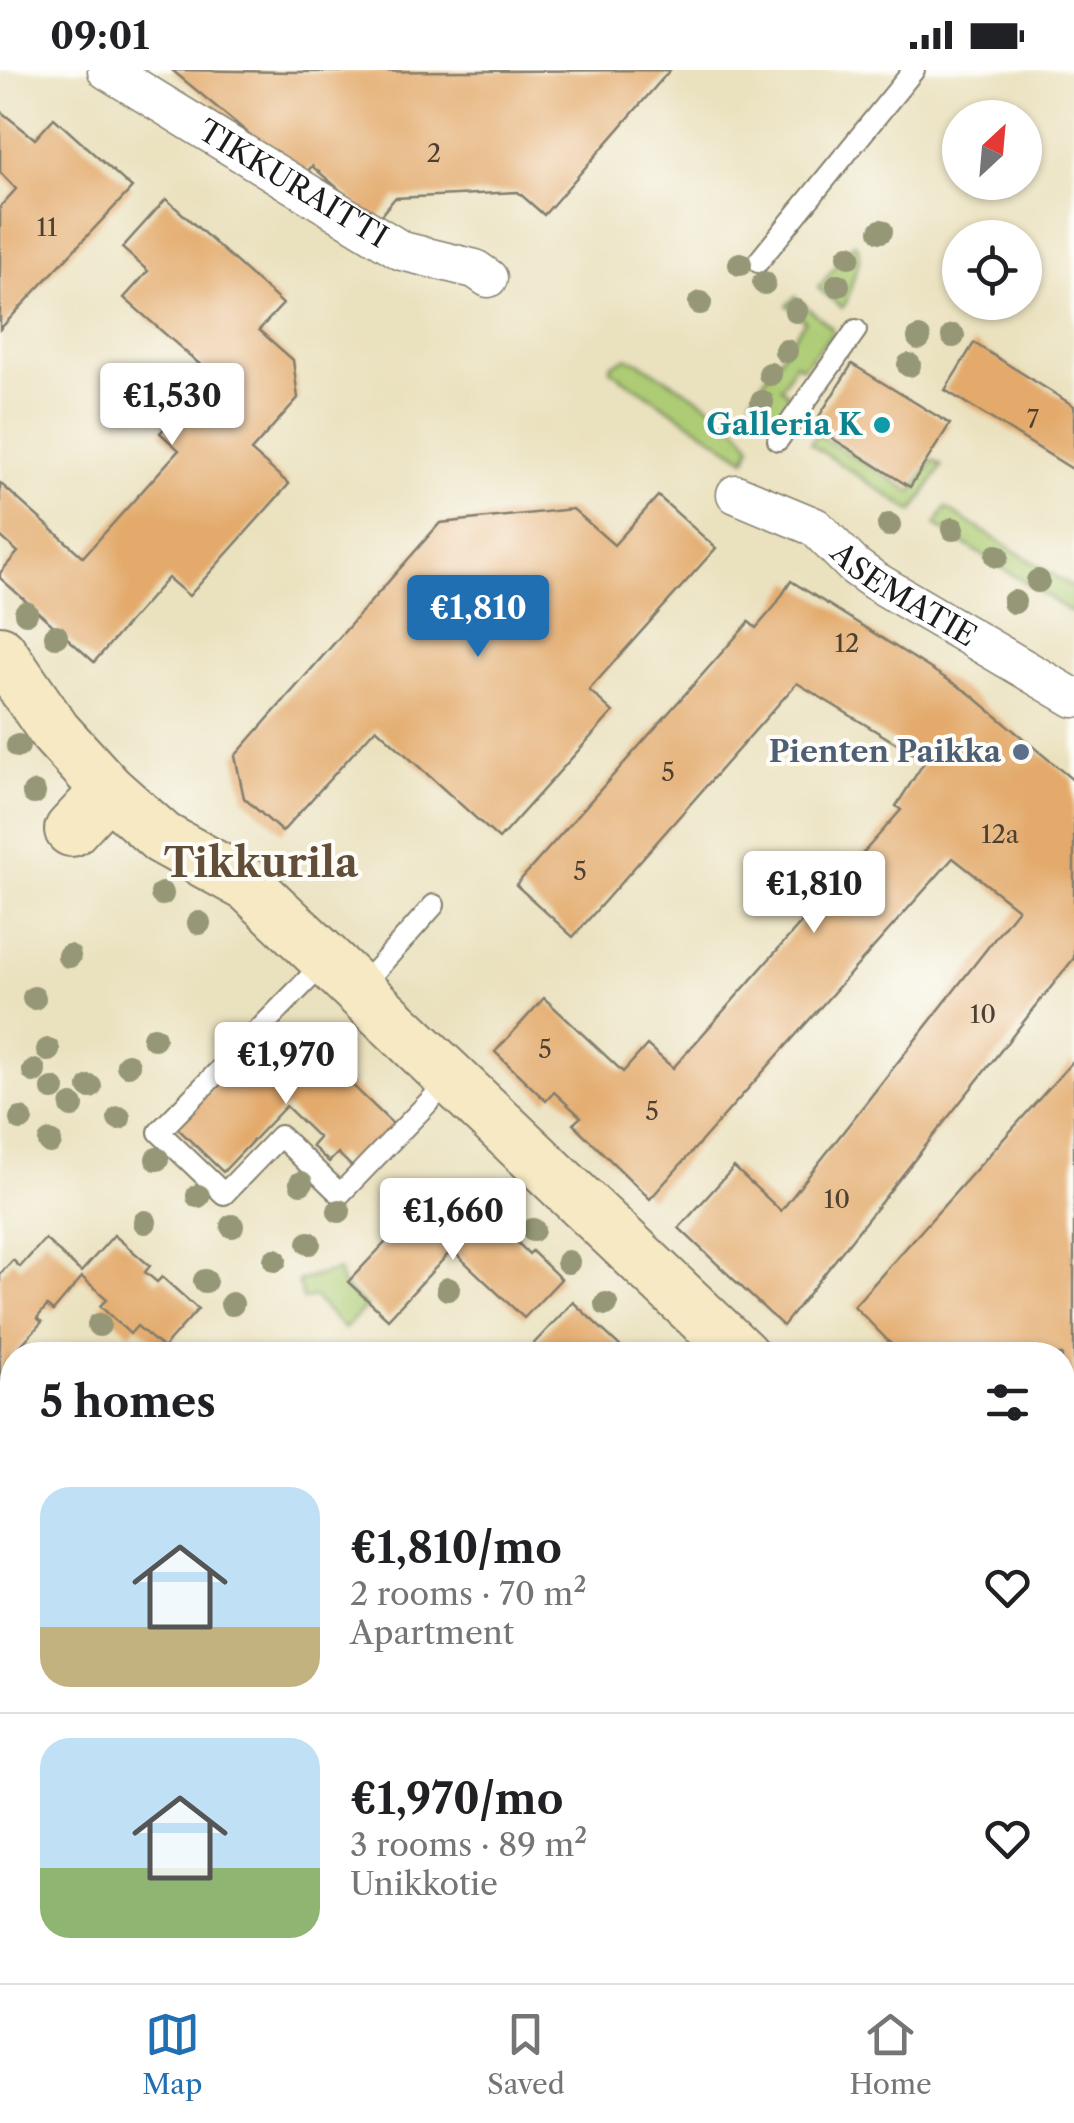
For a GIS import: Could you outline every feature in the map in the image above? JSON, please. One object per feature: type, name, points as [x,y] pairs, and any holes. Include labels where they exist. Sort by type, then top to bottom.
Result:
[{"type":"street","name":"TIKKURAITTI","points":[[106,70],[402,251],[475,268],[488,278]]},
{"type":"street","name":"ASEMATIE","points":[[736,494],[806,521],[876,581],[1074,698]]},
{"type":"street","points":[[0,652],[55,732],[108,790],[162,838],[250,886],[728,1342]]},
{"type":"street","points":[[72,830],[108,790]]},
{"type":"lane","points":[[758,262],[914,70]]},
{"type":"lane","points":[[778,440],[856,330]]},
{"type":"lane","points":[[434,905],[342,976],[159,1132],[224,1194],[280,1136],[340,1194],[450,1079]]},
{"type":"green space","points":[[854,243],[859,260],[842,308],[818,288]]},
{"type":"green space","points":[[795,297],[832,328],[832,334],[802,368],[795,363],[781,388],[788,393],[786,402],[793,407],[786,420],[751,398],[805,321],[787,305]]},
{"type":"green space","points":[[627,358],[684,389],[731,421],[751,445],[746,459],[610,370],[612,364]]},
{"type":"green space","points":[[817,434],[912,492],[933,460],[942,466],[913,512],[810,444]]},
{"type":"green space","points":[[946,508],[1074,588],[1074,614],[935,525]]},
{"type":"green space","points":[[338,1270],[343,1286],[366,1307],[344,1329],[314,1297],[303,1300],[298,1281]]},
{"type":"building","points":[[172,70],[670,70],[544,215],[518,192],[395,198],[376,221],[312,166],[302,178]]},
{"type":"building","points":[[0,111],[35,139],[54,118],[132,188],[0,329],[0,207],[16,189],[0,172]]},
{"type":"building","points":[[166,199],[283,304],[259,330],[293,360],[298,398],[251,451],[289,484],[189,596],[168,578],[94,662],[0,578],[18,552],[0,536],[0,483],[83,557],[179,450],[160,433],[212,375],[124,298],[148,271],[122,248]]},
{"type":"building","points":[[974,343],[1074,406],[1074,470],[945,390]]},
{"type":"building","name":"Galleria K","points":[[852,364],[950,424],[910,487],[813,426]]},
{"type":"building","points":[[658,496],[716,548],[589,690],[613,712],[499,839],[376,728],[282,832],[244,798],[235,756],[440,523],[573,509],[614,545]]},
{"type":"building","points":[[791,581],[969,693],[1074,781],[1074,958],[783,1326],[679,1228],[734,1167],[781,1211],[1018,909],[953,858],[650,1199],[573,1124],[581,1117],[554,1092],[546,1101],[495,1052],[544,998],[623,1072],[647,1045],[673,1068],[901,810],[896,806],[925,761],[797,683],[573,937],[516,885],[749,622],[756,628]]},
{"type":"building","points":[[294,1029],[395,1126],[354,1169],[338,1153],[329,1162],[312,1146],[319,1138],[286,1106],[223,1172],[175,1126],[236,1063],[249,1076]]},
{"type":"building","points":[[1074,1060],[1074,1342],[889,1342],[854,1306]]},
{"type":"building","points":[[421,1205],[458,1240],[487,1209],[529,1254],[532,1251],[561,1279],[524,1318],[452,1250],[388,1319],[348,1282]]},
{"type":"building","points":[[114,1235],[150,1266],[145,1272],[157,1282],[162,1277],[198,1309],[168,1342],[156,1342],[137,1326],[130,1334],[100,1306],[107,1299],[82,1277],[53,1311],[47,1306],[37,1318],[42,1322],[24,1342],[0,1342],[0,1274],[13,1260],[20,1267],[45,1239],[81,1272]]},
{"type":"building","points":[[573,1302],[616,1342],[535,1342]]},
{"type":"place","name":"Galleria K","points":[[882,425]]},
{"type":"place","name":"Pienten Paikka","points":[[1021,752]]},
{"type":"district","name":"Tikkurila","points":[[261,863]]}]
